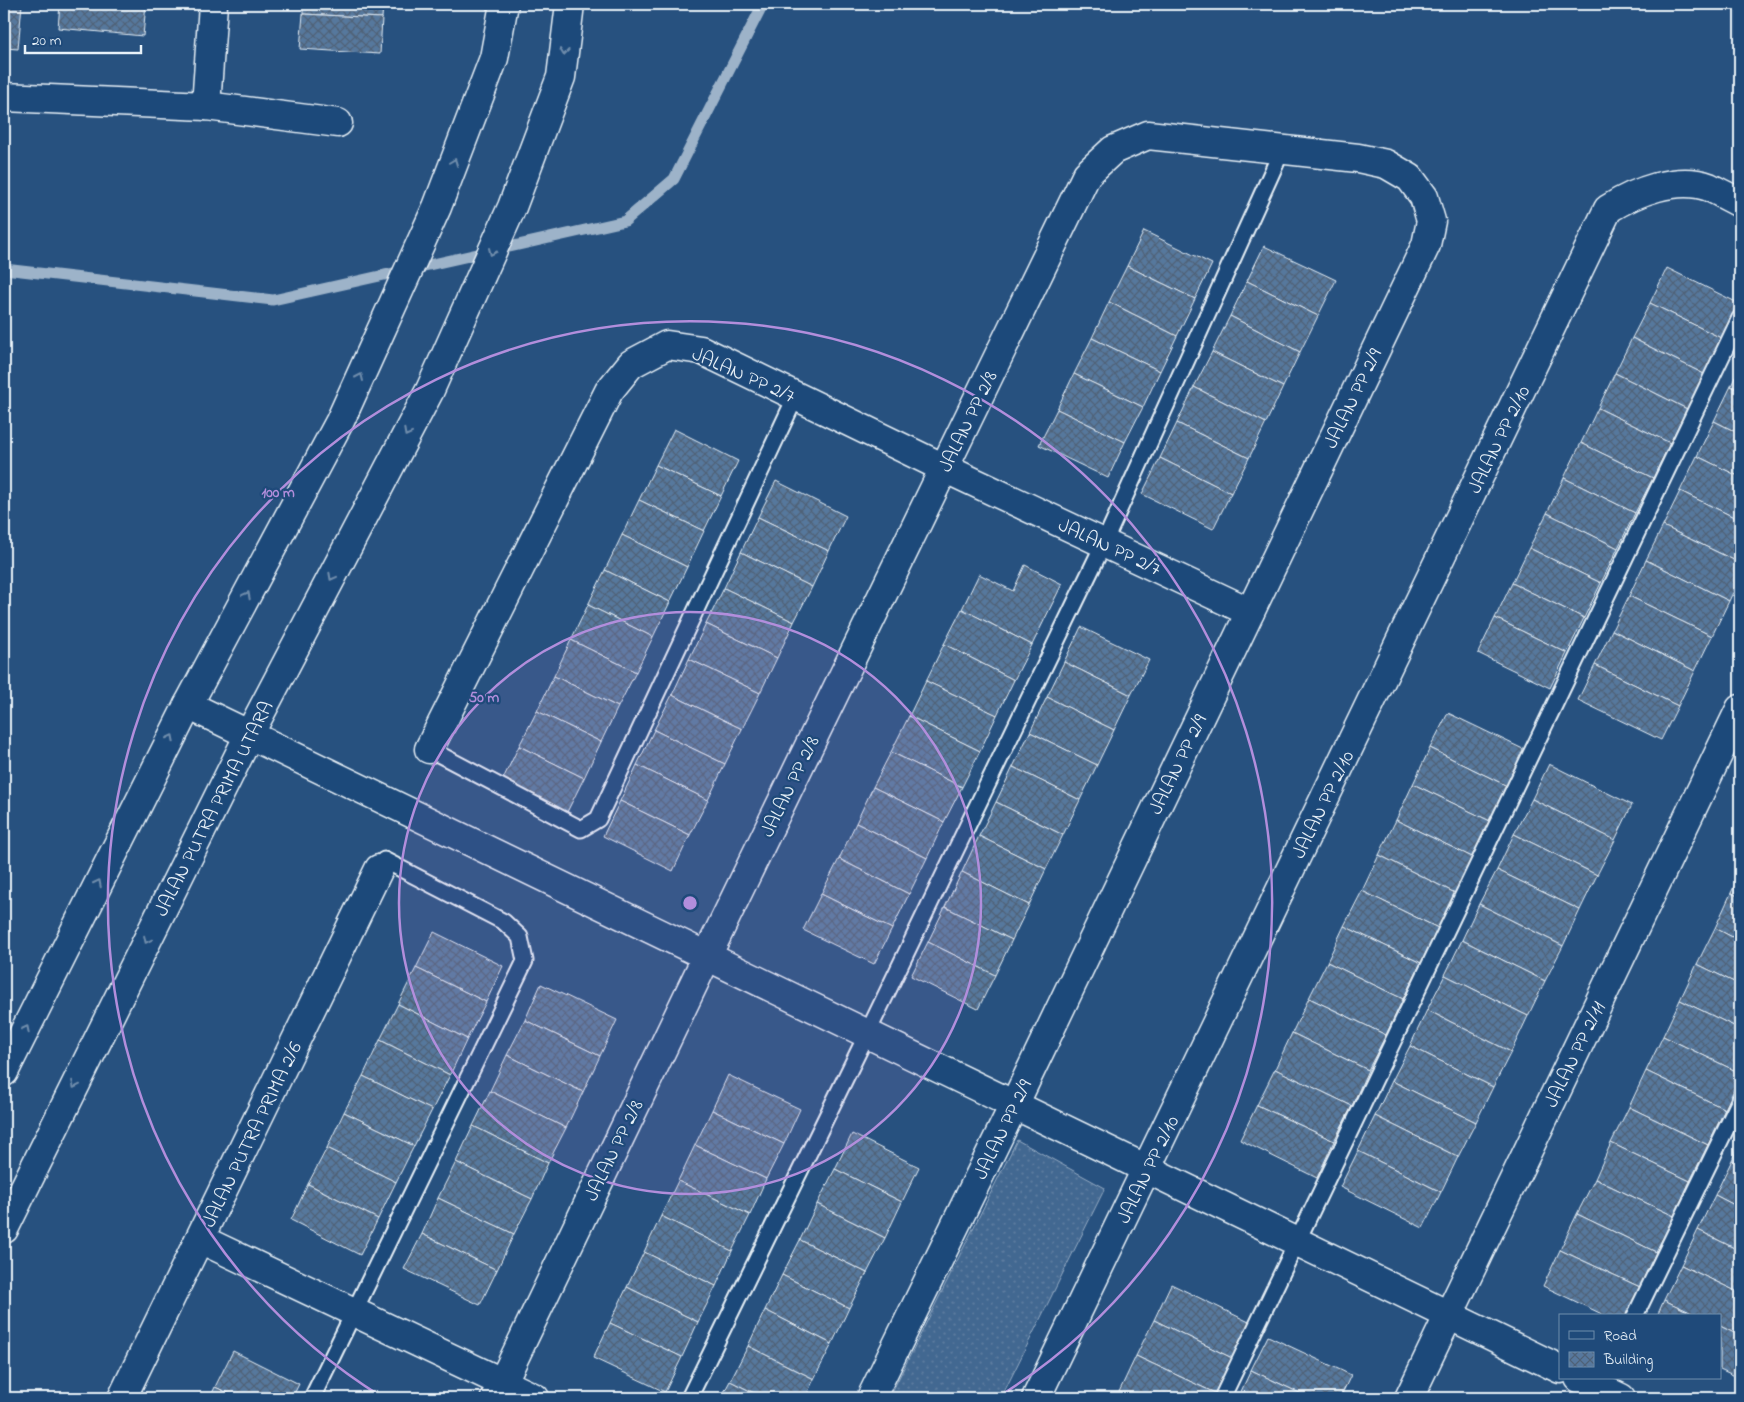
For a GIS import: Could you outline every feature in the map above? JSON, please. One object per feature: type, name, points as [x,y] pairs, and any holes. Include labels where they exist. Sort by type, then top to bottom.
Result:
[{"type":"street","points":[[206,106],[213,4]]},
{"type":"street","points":[[4,1072],[188,705],[340,421],[437,208],[494,58],[504,4]]},
{"type":"street","name":"JALAN PUTRA PRIMA UTARA","points":[[4,1229],[248,735],[430,390],[512,208],[561,77],[570,4]]},
{"type":"street","points":[[4,97],[206,106],[338,123]]},
{"type":"street","name":"JALAN PP 2/9","points":[[871,1398],[1014,1105],[1426,245],[1431,221],[1424,197],[1410,178],[1386,164],[1358,158],[1148,135],[1113,150],[1087,174]]},
{"type":"street","name":"JALAN PP 2/8","points":[[498,1390],[1087,174]]},
{"type":"street","name":"JALAN PP 2/10","points":[[1036,1398],[1608,209],[1626,198],[1641,192],[1660,186],[1684,184],[1707,187],[1740,203]]},
{"type":"street","name":"JALAN PP 2/7","points":[[429,750],[609,391],[631,364],[667,345],[701,350],[944,468],[1250,612]]},
{"type":"street","points":[[188,705],[1559,1369]]},
{"type":"street","name":"JALAN PP 2/11","points":[[1409,1398],[1740,709]]},
{"type":"street","name":"JALAN PUTRA PRIMA 2/6","points":[[122,1398],[379,869]]},
{"type":"street","points":[[200,1239],[354,1312],[498,1390],[535,1398]]},
{"type":"lane","points":[[689,1398],[1104,543],[1282,150]]},
{"type":"lane","points":[[1222,1398],[1740,318]]},
{"type":"lane","points":[[429,750],[581,829],[598,819],[796,396]]},
{"type":"lane","points":[[312,1398],[525,961],[520,937],[504,922],[384,860],[379,869]]},
{"type":"lane","points":[[1636,1314],[1740,1100]]},
{"type":"shaded area","points":[[1017,1140],[1105,1188],[1001,1398],[889,1398]]},
{"type":"building","points":[[4,4],[22,4],[18,49],[4,48]]},
{"type":"building","points":[[60,4],[146,4],[143,36],[58,28]]},
{"type":"building","points":[[303,4],[383,4],[382,18],[303,14]]},
{"type":"building","points":[[303,14],[382,18],[380,54],[300,49]]},
{"type":"building","points":[[1144,231],[1212,264],[1195,299],[1127,266]]},
{"type":"building","points":[[1264,246],[1336,280],[1318,316],[1247,281]]},
{"type":"building","points":[[1127,266],[1195,299],[1177,336],[1109,302]]},
{"type":"building","points":[[1667,268],[1738,303],[1721,338],[1650,303]]},
{"type":"building","points":[[1247,281],[1318,316],[1300,352],[1230,316]]},
{"type":"building","points":[[1109,302],[1177,336],[1160,371],[1092,338]]},
{"type":"building","points":[[1650,303],[1721,338],[1704,374],[1632,338]]},
{"type":"building","points":[[1230,316],[1300,352],[1283,387],[1212,352]]},
{"type":"building","points":[[1092,338],[1160,371],[1143,407],[1074,374]]},
{"type":"building","points":[[1632,338],[1704,374],[1687,409],[1615,373]]},
{"type":"building","points":[[1212,352],[1283,387],[1266,423],[1194,387]]},
{"type":"building","points":[[1740,367],[1740,391],[1731,386]]},
{"type":"building","points":[[1615,373],[1687,409],[1670,443],[1598,408]]},
{"type":"building","points":[[1074,374],[1143,407],[1125,442],[1057,409]]},
{"type":"building","points":[[1731,386],[1740,391],[1740,434],[1714,421]]},
{"type":"building","points":[[1194,387],[1266,423],[1249,458],[1177,423]]},
{"type":"building","points":[[1598,408],[1670,443],[1653,478],[1581,443]]},
{"type":"building","points":[[1057,409],[1125,442],[1108,478],[1039,445]]},
{"type":"building","points":[[1714,421],[1740,434],[1740,477],[1697,456]]},
{"type":"building","points":[[1177,423],[1249,458],[1231,493],[1160,458]]},
{"type":"building","points":[[674,429],[738,461],[721,496],[656,465]]},
{"type":"building","points":[[1581,443],[1653,478],[1635,513],[1564,478]]},
{"type":"building","points":[[1697,456],[1740,477],[1740,520],[1680,491]]},
{"type":"building","points":[[1160,458],[1231,493],[1213,529],[1142,494]]},
{"type":"building","points":[[656,465],[721,496],[704,531],[639,500]]},
{"type":"building","points":[[1564,478],[1635,513],[1618,548],[1547,513]]},
{"type":"building","points":[[776,481],[846,516],[829,551],[758,517]]},
{"type":"building","points":[[1680,491],[1740,520],[1740,563],[1663,526]]},
{"type":"building","points":[[639,500],[704,531],[687,567],[622,535]]},
{"type":"building","points":[[1547,513],[1618,548],[1601,583],[1529,548]]},
{"type":"building","points":[[758,517],[829,551],[812,587],[741,552]]},
{"type":"building","points":[[1663,526],[1740,563],[1740,578],[1729,601],[1646,560]]},
{"type":"building","points":[[622,535],[687,567],[670,602],[605,570]]},
{"type":"building","points":[[1529,548],[1601,583],[1584,618],[1512,583]]},
{"type":"building","points":[[741,552],[812,587],[794,622],[724,588]]},
{"type":"building","points":[[1646,560],[1729,601],[1712,636],[1629,596]]},
{"type":"building","points":[[1025,565],[1062,584],[1032,645],[962,609],[979,574],[1013,591]]},
{"type":"building","points":[[605,570],[670,602],[653,637],[588,605]]},
{"type":"building","points":[[1512,583],[1584,618],[1567,653],[1495,618]]},
{"type":"building","points":[[724,588],[794,622],[777,658],[706,624]]},
{"type":"building","points":[[1629,596],[1712,636],[1695,671],[1612,630]]},
{"type":"building","points":[[588,605],[653,637],[636,672],[571,640]]},
{"type":"building","points":[[962,609],[1032,645],[1014,680],[944,644]]},
{"type":"building","points":[[1495,618],[1567,653],[1550,688],[1478,653]]},
{"type":"building","points":[[706,624],[777,658],[760,693],[689,659]]},
{"type":"building","points":[[1081,627],[1149,660],[1131,695],[1064,662]]},
{"type":"building","points":[[1612,630],[1695,671],[1678,706],[1595,665]]},
{"type":"building","points":[[571,640],[636,672],[618,707],[554,676]]},
{"type":"building","points":[[944,644],[1014,680],[997,715],[926,681]]},
{"type":"building","points":[[689,659],[760,693],[742,729],[672,695]]},
{"type":"building","points":[[1064,662],[1131,695],[1114,730],[1047,697]]},
{"type":"building","points":[[1595,665],[1678,706],[1661,740],[1578,700]]},
{"type":"building","points":[[554,676],[618,707],[601,742],[537,711]]},
{"type":"building","points":[[926,681],[997,715],[980,751],[909,716]]},
{"type":"building","points":[[672,695],[742,729],[725,764],[654,730]]},
{"type":"building","points":[[1047,697],[1114,730],[1097,765],[1030,732]]},
{"type":"building","points":[[537,711],[601,742],[584,778],[519,746]]},
{"type":"building","points":[[1448,713],[1525,750],[1507,786],[1430,748]]},
{"type":"building","points":[[909,716],[980,751],[962,787],[891,752]]},
{"type":"building","points":[[654,730],[725,764],[708,800],[637,765]]},
{"type":"building","points":[[1030,732],[1097,765],[1080,800],[1013,767]]},
{"type":"building","points":[[519,746],[584,778],[567,812],[502,781]]},
{"type":"building","points":[[1430,748],[1507,786],[1490,821],[1413,784]]},
{"type":"building","points":[[891,752],[962,787],[944,822],[873,787]]},
{"type":"building","points":[[1549,764],[1632,805],[1615,840],[1532,799]]},
{"type":"building","points":[[637,765],[708,800],[690,835],[620,801]]},
{"type":"building","points":[[1013,767],[1080,800],[1063,835],[996,802]]},
{"type":"building","points":[[1413,784],[1490,821],[1472,857],[1396,820]]},
{"type":"building","points":[[873,787],[944,822],[927,858],[856,823]]},
{"type":"building","points":[[1532,799],[1615,840],[1597,875],[1514,834]]},
{"type":"building","points":[[620,801],[690,835],[673,871],[603,836]]},
{"type":"building","points":[[996,802],[1063,835],[1046,869],[979,836]]},
{"type":"building","points":[[1396,820],[1472,857],[1455,893],[1379,855]]},
{"type":"building","points":[[856,823],[927,858],[909,894],[839,859]]},
{"type":"building","points":[[1514,834],[1597,875],[1580,910],[1497,870]]},
{"type":"building","points":[[979,836],[1046,869],[1029,905],[962,872]]},
{"type":"building","points":[[1379,855],[1455,893],[1438,928],[1362,891]]},
{"type":"building","points":[[839,859],[909,894],[892,929],[821,894]]},
{"type":"building","points":[[1497,870],[1580,910],[1563,946],[1479,904]]},
{"type":"building","points":[[962,872],[1029,905],[1012,940],[945,907]]},
{"type":"building","points":[[1740,874],[1740,897],[1731,893]]},
{"type":"building","points":[[1362,891],[1438,928],[1421,963],[1344,926]]},
{"type":"building","points":[[1731,893],[1740,897],[1740,941],[1715,928]]},
{"type":"building","points":[[821,894],[892,929],[874,964],[803,930]]},
{"type":"building","points":[[1479,904],[1563,946],[1545,981],[1462,940]]},
{"type":"building","points":[[945,907],[1012,940],[995,975],[928,942]]},
{"type":"building","points":[[1344,926],[1421,963],[1403,999],[1327,962]]},
{"type":"building","points":[[1715,928],[1740,941],[1740,985],[1697,964]]},
{"type":"building","points":[[434,932],[503,966],[486,1002],[416,968]]},
{"type":"building","points":[[1462,940],[1545,981],[1528,1016],[1445,975]]},
{"type":"building","points":[[928,942],[995,975],[978,1009],[911,976]]},
{"type":"building","points":[[1327,962],[1403,999],[1386,1035],[1309,998]]},
{"type":"building","points":[[1697,964],[1740,985],[1740,1029],[1680,1000]]},
{"type":"building","points":[[416,968],[486,1002],[467,1039],[398,1004]]},
{"type":"building","points":[[1445,975],[1528,1016],[1511,1052],[1427,1010]]},
{"type":"building","points":[[541,984],[617,1020],[600,1056],[525,1020]]},
{"type":"building","points":[[1309,998],[1386,1035],[1368,1070],[1292,1033]]},
{"type":"building","points":[[1680,1000],[1740,1029],[1740,1073],[1663,1036]]},
{"type":"building","points":[[398,1004],[467,1039],[450,1075],[380,1040]]},
{"type":"building","points":[[1427,1010],[1511,1052],[1493,1087],[1410,1046]]},
{"type":"building","points":[[525,1020],[600,1056],[583,1092],[507,1055]]},
{"type":"building","points":[[1292,1033],[1368,1070],[1352,1106],[1275,1069]]},
{"type":"building","points":[[1663,1036],[1740,1073],[1740,1077],[1725,1109],[1646,1071]]},
{"type":"building","points":[[380,1040],[450,1075],[432,1110],[363,1076]]},
{"type":"building","points":[[1410,1046],[1493,1087],[1476,1122],[1392,1081]]},
{"type":"building","points":[[507,1055],[583,1092],[566,1128],[490,1091]]},
{"type":"building","points":[[1275,1069],[1352,1106],[1334,1141],[1257,1105]]},
{"type":"building","points":[[1646,1071],[1725,1109],[1708,1145],[1629,1107]]},
{"type":"building","points":[[728,1075],[800,1109],[784,1144],[712,1110]]},
{"type":"building","points":[[363,1076],[432,1110],[414,1146],[344,1112]]},
{"type":"building","points":[[1392,1081],[1476,1122],[1458,1157],[1375,1116]]},
{"type":"building","points":[[490,1091],[566,1128],[548,1163],[473,1126]]},
{"type":"building","points":[[1257,1105],[1334,1141],[1317,1178],[1240,1140]]},
{"type":"building","points":[[1629,1107],[1708,1145],[1690,1181],[1611,1143]]},
{"type":"building","points":[[712,1110],[784,1144],[766,1179],[695,1145]]},
{"type":"building","points":[[344,1112],[414,1146],[396,1182],[327,1148]]},
{"type":"building","points":[[1375,1116],[1458,1157],[1441,1192],[1358,1151]]},
{"type":"building","points":[[473,1126],[548,1163],[532,1199],[456,1162]]},
{"type":"building","points":[[852,1134],[919,1167],[902,1202],[835,1169]]},
{"type":"building","points":[[1740,1142],[1740,1165],[1732,1160]]},
{"type":"building","points":[[1611,1143],[1690,1181],[1674,1216],[1595,1179]]},
{"type":"building","points":[[695,1145],[766,1179],[750,1215],[678,1181]]},
{"type":"building","points":[[327,1148],[396,1182],[378,1219],[308,1184]]},
{"type":"building","points":[[1358,1151],[1441,1192],[1423,1228],[1340,1187]]},
{"type":"building","points":[[1732,1160],[1740,1165],[1740,1208],[1715,1195]]},
{"type":"building","points":[[456,1162],[532,1199],[514,1234],[438,1198]]},
{"type":"building","points":[[835,1169],[902,1202],[885,1238],[817,1204]]},
{"type":"building","points":[[1595,1179],[1674,1216],[1656,1252],[1577,1214]]},
{"type":"building","points":[[678,1181],[750,1215],[732,1251],[661,1216]]},
{"type":"building","points":[[308,1184],[378,1219],[360,1255],[291,1220]]},
{"type":"building","points":[[1715,1195],[1740,1208],[1740,1251],[1698,1230]]},
{"type":"building","points":[[438,1198],[514,1234],[497,1270],[422,1234]]},
{"type":"building","points":[[817,1204],[885,1238],[867,1273],[800,1240]]},
{"type":"building","points":[[1577,1214],[1656,1252],[1640,1287],[1560,1250]]},
{"type":"building","points":[[661,1216],[732,1251],[716,1286],[644,1252]]},
{"type":"building","points":[[1698,1230],[1740,1251],[1740,1293],[1681,1265]]},
{"type":"building","points":[[422,1234],[497,1270],[480,1305],[404,1269]]},
{"type":"building","points":[[800,1240],[867,1273],[849,1308],[782,1275]]},
{"type":"building","points":[[1560,1250],[1640,1287],[1627,1314],[1602,1314],[1543,1286]]},
{"type":"building","points":[[644,1252],[716,1286],[698,1322],[627,1287]]},
{"type":"building","points":[[1681,1265],[1740,1293],[1740,1336],[1722,1327],[1722,1314],[1694,1314],[1664,1300]]},
{"type":"building","points":[[782,1275],[849,1308],[832,1344],[765,1310]]},
{"type":"building","points":[[1171,1284],[1249,1322],[1232,1358],[1154,1320]]},
{"type":"building","points":[[627,1287],[698,1322],[682,1357],[610,1323]]},
{"type":"building","points":[[1664,1300],[1694,1314],[1658,1314]]},
{"type":"building","points":[[765,1310],[832,1344],[814,1379],[748,1346]]},
{"type":"building","points":[[1154,1320],[1232,1358],[1215,1393],[1136,1356]]},
{"type":"building","points":[[610,1323],[682,1357],[665,1392],[593,1358]]},
{"type":"building","points":[[1722,1327],[1740,1336],[1740,1366],[1735,1376],[1722,1370]]},
{"type":"building","points":[[1268,1336],[1351,1375],[1340,1398],[1310,1398],[1251,1370]]},
{"type":"building","points":[[748,1346],[814,1379],[805,1398],[764,1398],[730,1381]]},
{"type":"building","points":[[233,1351],[299,1384],[292,1398],[239,1398],[215,1387]]},
{"type":"building","points":[[1136,1356],[1215,1393],[1213,1398],[1133,1398],[1119,1392]]},
{"type":"building","points":[[1251,1370],[1310,1398],[1238,1398]]},
{"type":"building","points":[[730,1381],[764,1398],[721,1398]]},
{"type":"building","points":[[215,1387],[239,1398],[210,1398]]},
{"type":"building","points":[[1119,1392],[1133,1398],[1116,1398]]},
{"type":"waterway","points":[[4,269],[273,300],[625,221],[674,179],[763,4]]}]
